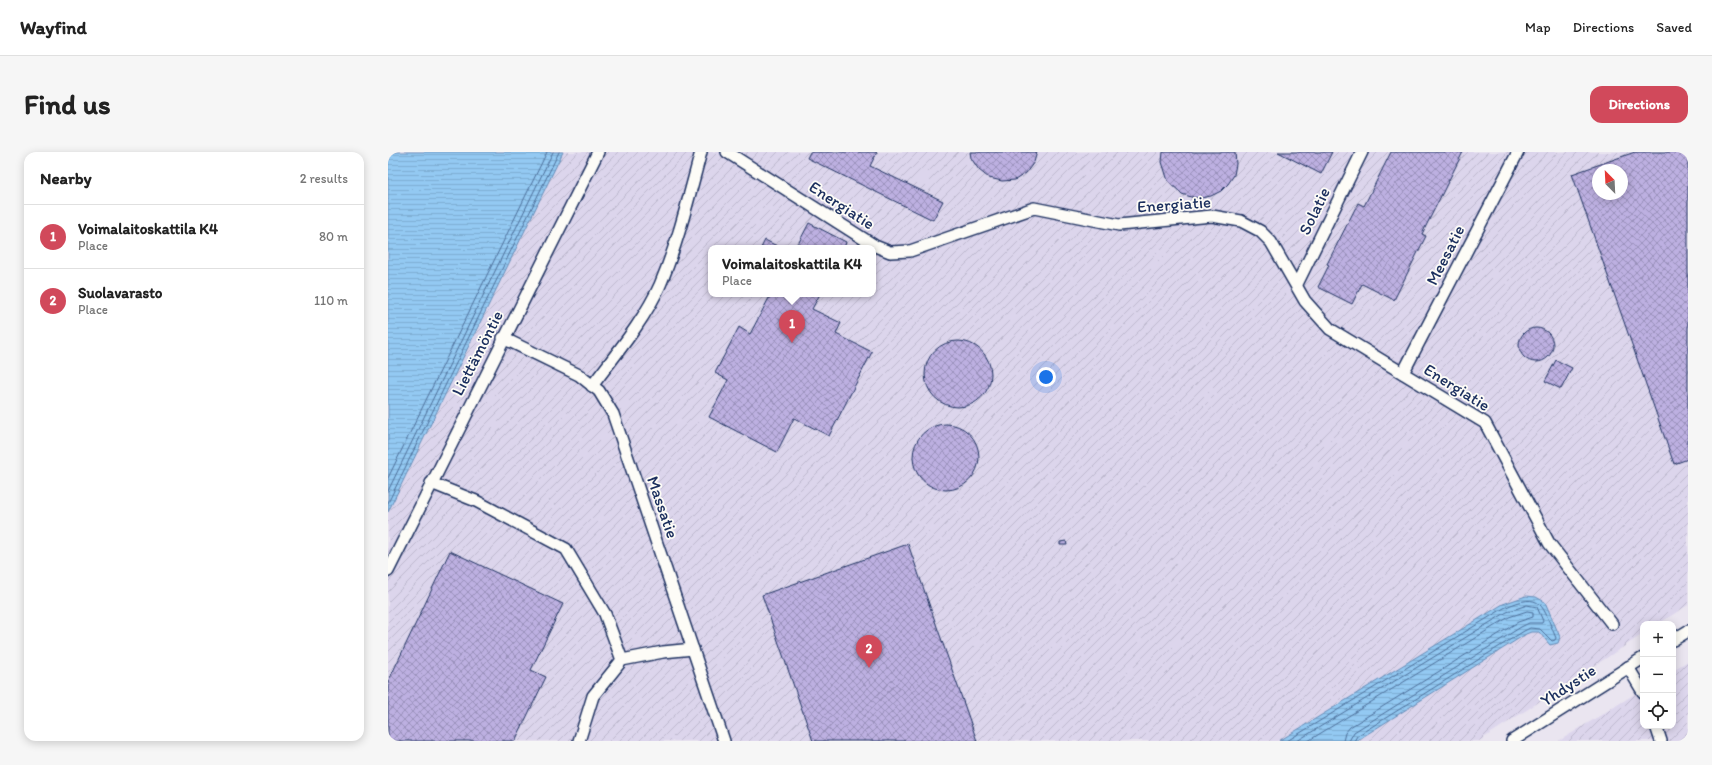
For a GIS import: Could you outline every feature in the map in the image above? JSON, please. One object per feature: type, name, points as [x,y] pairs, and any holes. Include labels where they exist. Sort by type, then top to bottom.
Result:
[{"type":"lane","name":"Liettämöntie","points":[[388,571],[503,338],[598,152]]},
{"type":"lane","points":[[592,386],[634,328],[660,286],[686,209],[701,152]]},
{"type":"lane","name":"Energiatie","points":[[727,152],[873,245]]},
{"type":"lane","name":"Solatie","points":[[1297,284],[1362,152]]},
{"type":"lane","name":"Meesatie","points":[[1403,373],[1518,152]]},
{"type":"lane","name":"Energiatie","points":[[876,246],[890,252],[910,251],[1034,208],[1119,225],[1212,216],[1242,221],[1260,231],[1271,242],[1297,284],[1305,301],[1330,329],[1485,422],[1549,543],[1612,624]]},
{"type":"lane","name":"Massatie","points":[[503,338],[579,375],[598,391],[613,414],[724,741]]},
{"type":"lane","points":[[432,483],[476,501],[566,549],[605,614],[622,660]]},
{"type":"lane","points":[[1676,638],[1688,630]]},
{"type":"lane","points":[[580,741],[593,696],[622,660],[663,652],[693,649]]},
{"type":"lane","name":"Yhdystie","points":[[1512,741],[1640,660]]},
{"type":"lane","points":[[1628,667],[1640,687]]},
{"type":"lane","points":[[1657,729],[1661,741]]},
{"type":"shaded area","points":[[563,152],[1688,152],[1688,605],[1663,621],[1640,621],[1640,636],[1479,741],[388,741],[388,512]]},
{"type":"shaded area","points":[[1688,661],[1688,741],[1559,741],[1640,691],[1640,729],[1676,729],[1676,668]]},
{"type":"water","points":[[388,152],[563,152],[388,512]]},
{"type":"water","points":[[1526,596],[1536,597],[1545,602],[1560,637],[1558,643],[1550,645],[1539,632],[1531,632],[1526,634],[1356,741],[1279,741],[1503,604]]},
{"type":"building","points":[[810,152],[877,152],[870,166],[943,201],[933,220],[807,158]]},
{"type":"building","points":[[970,152],[1037,152],[1034,162],[1026,173],[1015,180],[1002,181],[989,178],[979,170],[971,158]]},
{"type":"building","points":[[1163,152],[1235,152],[1236,164],[1234,175],[1221,191],[1211,196],[1201,198],[1191,197],[1182,194],[1168,181],[1162,162]]},
{"type":"building","points":[[1278,152],[1332,152],[1321,174]]},
{"type":"building","points":[[1391,152],[1463,152],[1422,234],[1426,236],[1394,300],[1362,284],[1352,304],[1318,287],[1329,265],[1327,264],[1358,203],[1364,206]]},
{"type":"building","points":[[1635,152],[1688,152],[1688,459],[1674,464],[1572,174],[1592,167],[1592,200],[1628,200],[1628,164],[1601,164]]},
{"type":"building","points":[[809,223],[846,242],[845,245],[798,245]]},
{"type":"building","points":[[765,240],[775,245],[762,245]]},
{"type":"building","points":[[769,297],[818,297],[812,309],[841,323],[836,334],[872,352],[829,436],[794,418],[777,452],[709,417],[728,380],[715,373],[739,327],[750,334]]},
{"type":"building","points":[[1533,328],[1539,328],[1543,329],[1550,335],[1553,345],[1552,352],[1546,359],[1539,362],[1533,362],[1529,361],[1522,355],[1519,348],[1519,342],[1520,338],[1526,331]]},
{"type":"building","points":[[951,341],[965,341],[977,346],[986,355],[991,367],[989,387],[982,398],[965,407],[951,407],[939,402],[930,393],[925,381],[925,367],[930,355],[939,346]]},
{"type":"building","points":[[1556,360],[1572,368],[1561,389],[1545,381]]},
{"type":"building","points":[[939,424],[953,424],[965,429],[974,438],[979,450],[977,470],[970,481],[953,490],[939,490],[927,485],[918,476],[913,464],[913,450],[918,438],[927,429]]},
{"type":"building","points":[[1066,541],[1067,545],[1060,545],[1060,542]]},
{"type":"building","points":[[908,544],[977,741],[813,741],[762,595]]},
{"type":"building","points":[[450,551],[563,604],[531,670],[546,677],[515,741],[388,741],[388,682]]},
{"type":"place","name":"Voimalaitoskattila K4","points":[[792,343]]},
{"type":"place","name":"Suolavarasto","points":[[869,668]]}]
